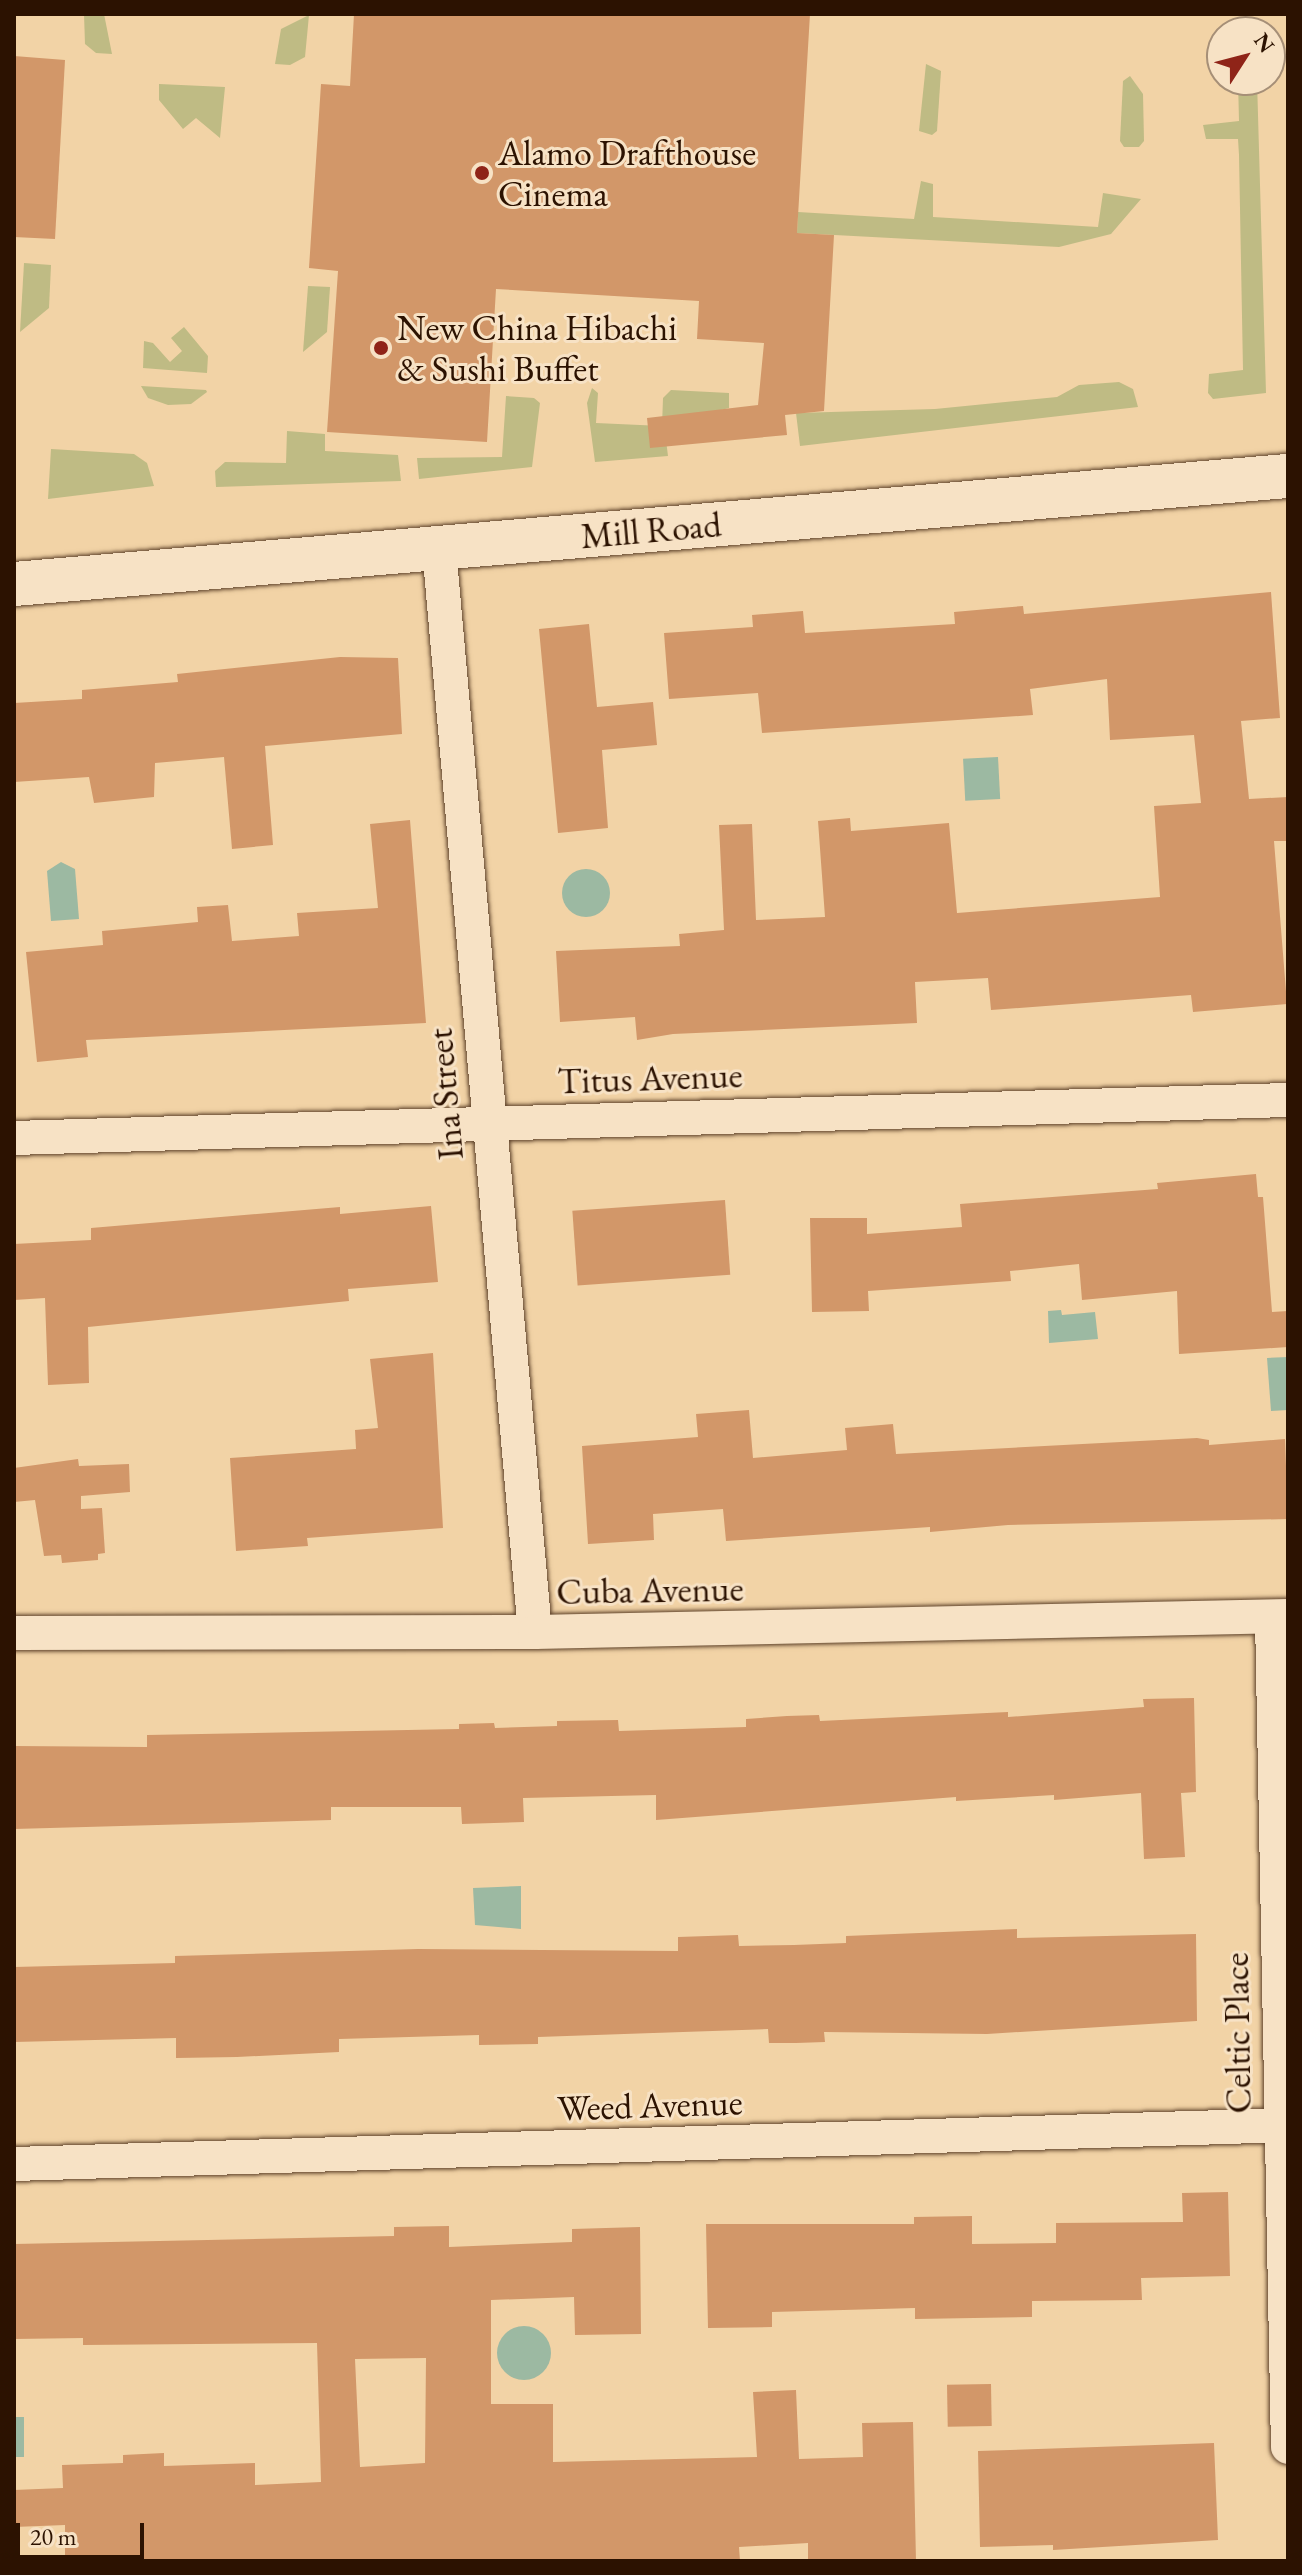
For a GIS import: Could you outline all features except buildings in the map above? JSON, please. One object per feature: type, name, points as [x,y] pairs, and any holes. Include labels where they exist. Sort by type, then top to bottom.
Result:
[{"type":"street","name":"Mill Road","points":[[14,584],[1288,476]]},
{"type":"street","name":"Ina Street","points":[[439,548],[487,1122],[535,1632]]},
{"type":"street","name":"Titus Avenue","points":[[14,1138],[1288,1100]]},
{"type":"street","name":"Cuba Avenue","points":[[14,1633],[535,1632],[1280,1617]]},
{"type":"street","name":"Celtic Place","points":[[1280,1617],[1288,2447]]},
{"type":"street","name":"Weed Avenue","points":[[14,2164],[1283,2125]]},
{"type":"shaded area","points":[[84,14],[104,14],[112,54],[96,53],[85,44]]},
{"type":"shaded area","points":[[309,15],[305,57],[290,65],[275,64],[281,29]]},
{"type":"shaded area","points":[[926,64],[941,71],[937,131],[932,135],[919,131]]},
{"type":"shaded area","points":[[1130,76],[1143,94],[1144,141],[1139,147],[1124,147],[1120,141],[1123,81]]},
{"type":"shaded area","points":[[159,84],[225,87],[220,138],[196,118],[183,129],[159,100]]},
{"type":"shaded area","points":[[1238,96],[1257,96],[1266,393],[1213,399],[1208,393],[1209,374],[1243,370],[1239,155],[1238,139],[1206,139],[1203,125],[1239,121]]},
{"type":"shaded area","points":[[921,181],[933,184],[933,217],[1098,227],[1103,193],[1141,199],[1111,234],[1059,247],[797,233],[798,212],[914,219]]},
{"type":"shaded area","points":[[24,263],[51,265],[49,308],[20,332]]},
{"type":"shaded area","points":[[308,286],[330,287],[327,332],[303,352]]},
{"type":"shaded area","points":[[184,327],[208,356],[207,373],[143,368],[144,341],[153,343],[170,362],[182,351],[171,338]]},
{"type":"shaded area","points":[[1119,382],[1133,389],[1138,407],[800,446],[796,413],[935,409],[1057,397],[1079,385]]},
{"type":"shaded area","points":[[141,386],[207,392],[191,404],[168,405],[148,398]]},
{"type":"shaded area","points":[[592,388],[598,393],[596,423],[662,426],[663,398],[671,390],[729,393],[729,408],[664,424],[668,456],[595,462],[587,403]]},
{"type":"shaded area","points":[[506,396],[534,398],[540,403],[532,467],[419,479],[417,458],[502,457]]},
{"type":"shaded area","points":[[287,431],[325,434],[325,451],[398,455],[401,481],[216,487],[215,471],[225,462],[286,463]]},
{"type":"shaded area","points":[[51,449],[134,454],[147,463],[154,486],[48,499]]},
{"type":"shaded area","points":[[998,757],[1000,799],[965,801],[963,759]]},
{"type":"shaded area","points":[[61,862],[75,869],[79,919],[51,921],[47,871]]},
{"type":"shaded area","points":[[586,869],[603,876],[610,893],[603,910],[586,917],[569,910],[562,893],[569,876]]},
{"type":"shaded area","points":[[1061,1310],[1062,1315],[1095,1312],[1098,1339],[1049,1343],[1048,1311]]},
{"type":"shaded area","points":[[1288,1357],[1288,1410],[1271,1411],[1267,1358]]},
{"type":"shaded area","points":[[521,1886],[521,1929],[475,1925],[473,1888]]},
{"type":"shaded area","points":[[524,2326],[543,2334],[551,2353],[543,2372],[524,2380],[505,2372],[497,2353],[505,2334]]},
{"type":"shaded area","points":[[14,2417],[24,2417],[24,2457],[14,2457]]},
{"type":"place","name":"Alamo Drafthouse Cinema","points":[[482,173]]},
{"type":"place","name":"New China Hibachi & Sushi Buffet","points":[[381,348]]}]
